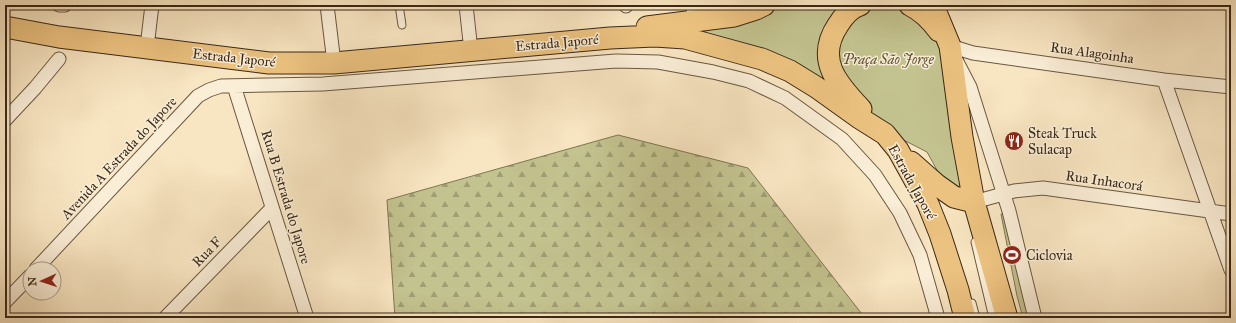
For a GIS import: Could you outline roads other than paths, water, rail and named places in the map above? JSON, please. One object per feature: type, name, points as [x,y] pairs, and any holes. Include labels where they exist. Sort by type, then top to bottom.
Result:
[{"type":"main road","points":[[610,38],[637,28],[694,13],[734,16],[764,5]]},
{"type":"main road","points":[[860,5],[854,7],[843,18],[834,32],[828,48],[828,61],[833,74],[841,86],[885,134]]},
{"type":"main road","points":[[910,5],[918,9],[928,18],[950,46]]},
{"type":"main road","points":[[933,5],[950,46],[972,211],[1007,318]]},
{"type":"main road","name":"Estrada Japoré","points":[[5,28],[59,37],[269,63],[334,63],[610,38],[654,36],[685,38],[762,59],[790,72],[816,87],[885,134],[898,150],[928,204],[940,234],[958,290],[965,318]]},
{"type":"main road","points":[[898,150],[937,186],[954,196],[972,211]]},
{"type":"street","points":[[59,5],[65,5]]},
{"type":"street","points":[[147,47],[152,5]]},
{"type":"street","points":[[327,5],[334,63]]},
{"type":"street","points":[[466,5],[471,51]]},
{"type":"street","points":[[950,46],[970,87],[1009,211],[1035,318]]},
{"type":"street","name":"Rua Alagoinha","points":[[950,46],[973,53],[1164,80],[1231,87]]},
{"type":"street","points":[[5,120],[59,59]]},
{"type":"street","name":"Avenida A Estrada do Japore","points":[[43,261],[198,96],[221,86],[323,84],[616,61],[658,62],[713,72],[749,81],[786,98],[842,139],[875,175],[900,213],[920,255],[938,318]]},
{"type":"street","points":[[1164,80],[1231,270]]},
{"type":"street","name":"Rua B Estrada do Japore","points":[[234,86],[307,318]]},
{"type":"street","name":"Rua Inhacorá","points":[[972,211],[1003,194],[1014,191],[1043,188],[1231,214]]},
{"type":"street","name":"Rua F","points":[[165,318],[272,208]]},
{"type":"street","points":[[5,302],[22,284]]},
{"type":"lane","points":[[399,5],[402,25]]},
{"type":"lane","points":[[898,150],[939,212]]},
{"type":"lane","points":[[973,234],[993,318]]},
{"type":"lane","points":[[970,297],[976,318]]},
{"type":"place","name":"Steak Truck Sulacap","points":[[1014,141]]},
{"type":"place","name":"Ciclovia","points":[[1012,255]]},
{"type":"park label","name":"Praça São Jorge","points":[[888,59]]}]
